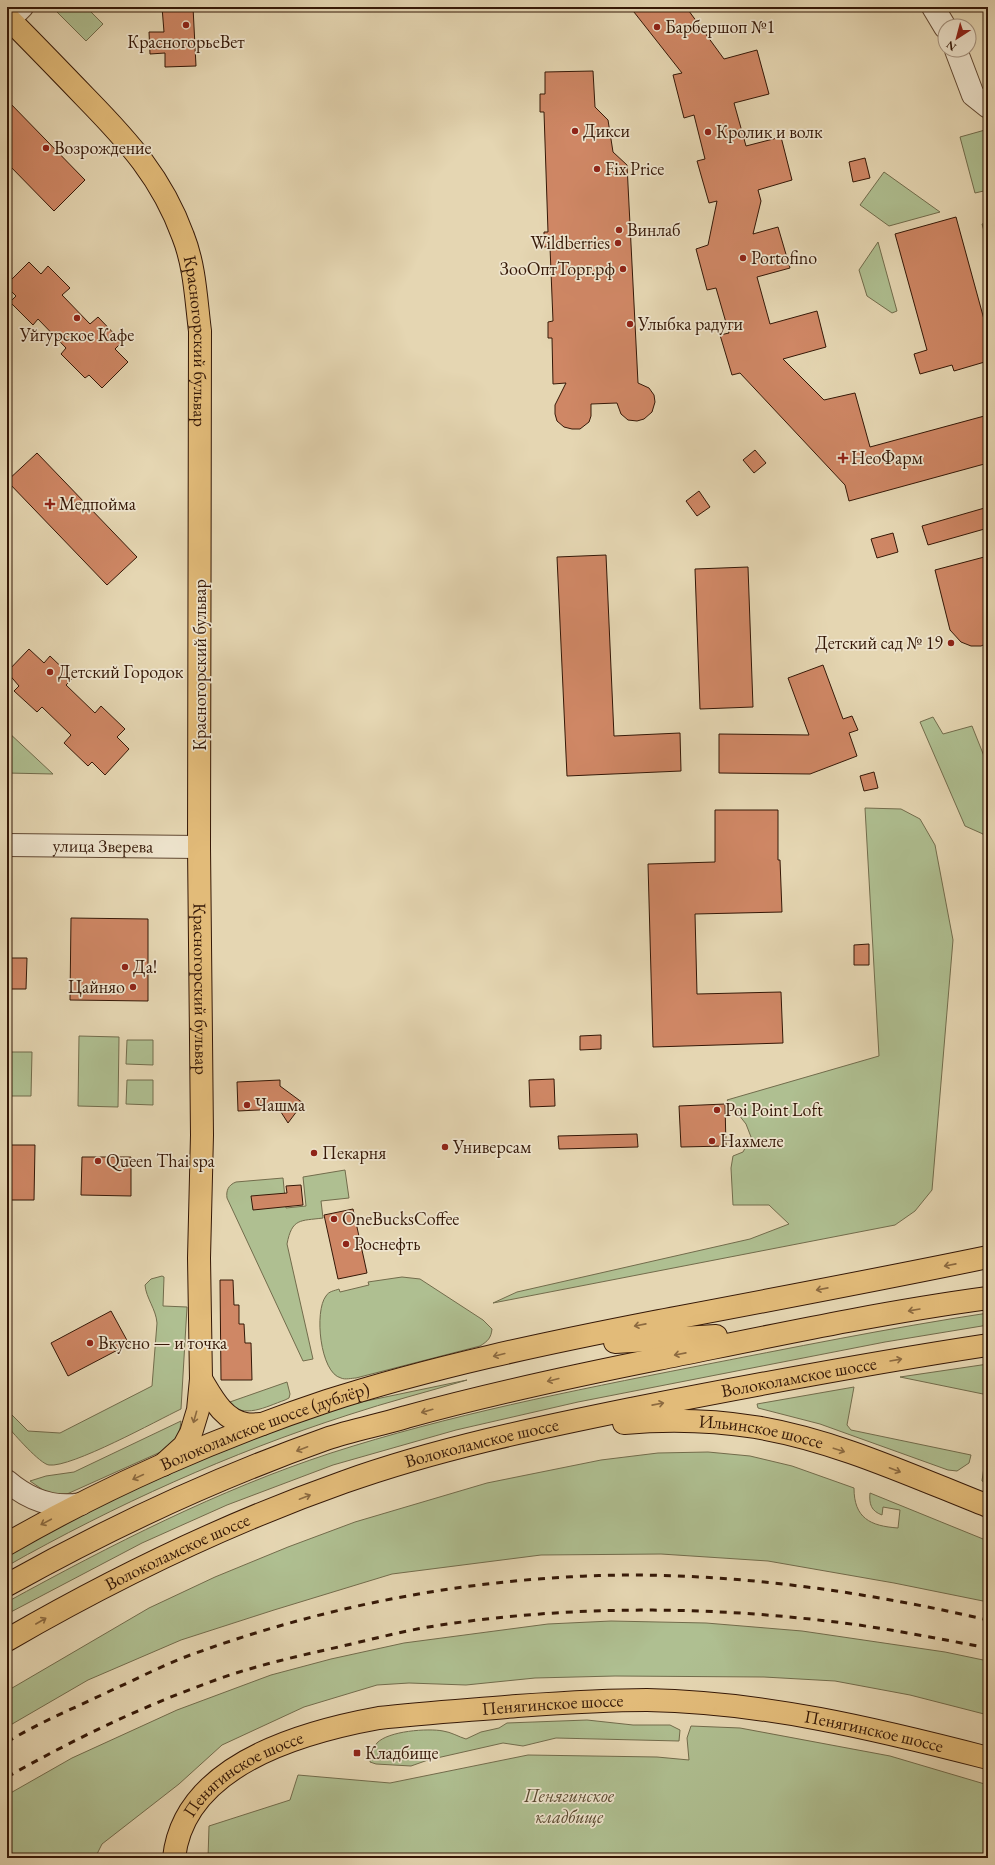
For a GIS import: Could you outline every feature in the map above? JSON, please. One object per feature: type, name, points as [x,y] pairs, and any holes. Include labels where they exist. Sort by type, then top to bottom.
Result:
[{"type":"main road","name":"Красногорский бульвар","points":[[13,15],[126,139],[148,167],[167,198],[184,237],[191,266],[200,332],[199,847],[202,1135],[199,1258],[201,1379],[198,1410],[191,1433],[184,1446],[163,1465]]},
{"type":"main road","points":[[537,1346],[988,1257]]},
{"type":"main road","points":[[7,1585],[129,1521],[220,1481],[328,1439],[446,1406],[572,1376],[801,1330],[988,1298]]},
{"type":"main road","points":[[537,1346],[801,1330]]},
{"type":"main road","name":"Волоколамское шоссе","points":[[7,1640],[134,1570],[210,1534],[346,1481],[434,1454],[523,1431],[711,1393],[988,1345]]},
{"type":"main road","name":"Волоколамское шоссе (дублёр)","points":[[7,1544],[81,1504],[163,1465],[263,1424],[343,1396],[426,1373],[537,1346]]},
{"type":"main road","name":"Красногорский бульвар","points":[[201,1379],[216,1405],[231,1418],[246,1424],[263,1424]]},
{"type":"main road","name":"Ильинское шоссе","points":[[523,1431],[653,1421],[706,1421],[755,1427],[805,1438],[859,1456],[988,1506]]},
{"type":"main road","name":"Пенягинское шоссе","points":[[174,1858],[178,1837],[186,1818],[206,1792],[226,1775],[262,1753],[281,1745],[342,1726],[379,1718],[572,1702],[647,1700],[719,1704],[825,1718],[914,1738],[988,1758]]},
{"type":"street","points":[[933,7],[940,18]]},
{"type":"street","points":[[959,58],[973,95],[988,107]]},
{"type":"street","name":"улица Зверева","points":[[7,845],[199,847]]},
{"type":"street","points":[[7,1481],[20,1491],[44,1503],[60,1506],[81,1504]]},
{"type":"green space","points":[[52,7],[86,7],[103,24],[86,41]]},
{"type":"green space","points":[[985,130],[988,140],[988,190],[975,193],[960,137]]},
{"type":"green space","points":[[884,172],[940,212],[889,226],[860,205]]},
{"type":"green space","points":[[988,223],[988,245],[982,224]]},
{"type":"green space","points":[[878,242],[897,311],[892,313],[867,296],[859,270]]},
{"type":"green space","points":[[933,717],[943,734],[972,726],[988,766],[988,845],[983,834],[965,826],[920,722]]},
{"type":"green space","points":[[7,731],[53,774],[7,773]]},
{"type":"green space","points":[[865,808],[901,809],[920,819],[935,845],[953,940],[932,1190],[915,1211],[895,1225],[493,1303],[517,1292],[750,1239],[789,1224],[769,1205],[733,1205],[731,1168],[733,1156],[743,1152],[751,1137],[746,1124],[727,1100],[879,1056]]},
{"type":"green space","points":[[79,1036],[119,1037],[118,1107],[78,1106]]},
{"type":"green space","points":[[127,1040],[153,1040],[153,1065],[126,1064]]},
{"type":"green space","points":[[7,1052],[32,1052],[31,1096],[7,1096]]},
{"type":"green space","points":[[127,1080],[153,1080],[153,1105],[126,1104]]},
{"type":"green space","points":[[345,1170],[349,1198],[321,1201],[323,1218],[298,1222],[292,1229],[287,1244],[313,1359],[303,1361],[227,1198],[227,1191],[231,1185],[236,1182],[283,1178],[286,1208],[306,1206],[303,1177]]},
{"type":"green space","points":[[162,1276],[164,1277],[163,1306],[187,1307],[181,1409],[94,1452],[76,1459],[60,1464],[49,1465],[40,1460],[7,1426],[7,1410],[28,1431],[60,1433],[152,1386],[157,1323],[145,1285],[151,1279]]},
{"type":"green space","points":[[402,1277],[420,1279],[483,1320],[492,1329],[489,1339],[480,1346],[356,1378],[343,1379],[334,1374],[328,1365],[321,1341],[320,1314],[322,1304],[327,1294],[339,1289],[340,1292],[369,1285],[368,1282]]},
{"type":"green space","points":[[988,1313],[988,1325],[885,1342],[578,1402],[456,1430],[333,1465],[227,1505],[142,1543],[7,1614],[7,1602],[166,1520],[247,1484],[331,1453],[375,1439],[465,1415],[647,1376],[840,1338]]},
{"type":"green space","points":[[988,1364],[988,1395],[900,1377]]},
{"type":"green space","points":[[467,1380],[348,1415],[217,1463],[131,1501],[7,1566],[7,1554],[122,1495],[204,1457],[347,1405]]},
{"type":"green space","points":[[287,1382],[290,1394],[289,1398],[270,1406],[248,1411],[234,1408],[227,1403]]},
{"type":"green space","points":[[854,1387],[847,1425],[851,1430],[971,1455],[969,1463],[957,1471],[948,1470],[820,1424],[758,1408],[757,1404]]},
{"type":"green space","points":[[181,1421],[176,1437],[172,1444],[165,1450],[67,1494],[46,1492],[30,1481],[46,1476],[74,1472]]},
{"type":"green space","points":[[988,1438],[988,1484],[982,1481]]},
{"type":"green space","points":[[708,1452],[750,1456],[792,1466],[854,1488],[857,1507],[861,1513],[872,1522],[879,1525],[898,1528],[900,1510],[883,1507],[882,1515],[878,1513],[872,1507],[870,1493],[988,1541],[988,1602],[894,1583],[768,1561],[661,1554],[541,1555],[392,1574],[274,1610],[181,1640],[88,1680],[7,1727],[7,1691],[149,1608],[215,1577],[288,1547],[355,1522],[487,1483],[601,1460],[658,1453]]},
{"type":"green space","points":[[611,1621],[706,1623],[802,1631],[945,1652],[988,1661],[988,1715],[910,1695],[835,1681],[764,1677],[615,1676],[535,1678],[466,1685],[409,1683],[377,1685],[304,1707],[222,1745],[179,1784],[102,1844],[95,1858],[7,1858],[7,1795],[72,1758],[177,1710],[271,1675],[331,1659],[404,1643],[548,1624]]},
{"type":"green space","points":[[587,1720],[633,1725],[670,1725],[680,1730],[679,1741],[556,1738],[523,1746],[503,1743],[428,1760],[411,1766],[376,1764],[370,1762],[371,1754],[377,1743],[382,1739],[408,1731],[436,1730],[449,1732],[466,1739],[481,1732],[499,1728],[507,1723]]},
{"type":"green space","name":"Пенягинское кладбище","points":[[691,1726],[740,1728],[890,1756],[988,1785],[988,1858],[208,1858],[209,1826],[290,1800],[298,1775],[390,1783],[528,1755],[657,1757],[689,1760],[687,1738]]},
{"type":"building","points":[[162,7],[193,7],[196,66],[165,67],[165,53],[150,54],[149,32],[164,32]]},
{"type":"building","name":"Portofino","points":[[630,7],[686,7],[724,59],[757,50],[769,94],[734,103],[746,146],[781,137],[792,180],[758,190],[761,201],[753,234],[778,227],[790,268],[757,277],[770,324],[817,311],[826,347],[783,359],[824,400],[855,393],[870,447],[988,415],[988,463],[849,501],[845,485],[740,373],[732,375],[720,335],[729,333],[716,288],[707,290],[696,249],[708,245],[717,201],[709,203],[697,161],[705,159],[694,115],[684,118],[673,75],[682,73]]},
{"type":"building","points":[[593,71],[595,107],[608,120],[613,152],[627,165],[638,383],[649,388],[654,395],[655,402],[652,412],[644,419],[637,421],[628,420],[621,414],[617,403],[591,404],[591,416],[589,422],[580,429],[572,429],[564,427],[557,421],[555,414],[555,405],[566,383],[553,384],[552,338],[548,338],[548,322],[553,321],[550,247],[544,247],[544,232],[548,232],[544,112],[540,112],[540,94],[545,94],[545,72]]},
{"type":"building","points":[[7,100],[85,180],[54,211],[7,163]]},
{"type":"building","points":[[865,158],[870,178],[853,182],[849,162]]},
{"type":"building","points":[[956,217],[988,334],[988,361],[954,371],[952,365],[920,374],[914,354],[927,350],[895,234]]},
{"type":"building","points":[[29,262],[41,274],[48,266],[70,288],[62,295],[90,324],[98,317],[122,342],[115,349],[128,362],[102,388],[89,375],[85,378],[61,354],[66,348],[38,319],[33,325],[10,302],[16,296],[7,287],[7,284]]},
{"type":"building","points":[[755,450],[766,463],[754,473],[743,460]]},
{"type":"building","points":[[37,453],[137,557],[107,585],[7,481]]},
{"type":"building","points":[[699,491],[710,507],[697,516],[686,501]]},
{"type":"building","points":[[988,507],[988,528],[928,545],[922,526]]},
{"type":"building","points":[[893,533],[898,552],[877,558],[871,539]]},
{"type":"building","points":[[606,555],[614,736],[680,733],[681,771],[567,776],[557,557]]},
{"type":"building","points":[[988,556],[988,643],[981,646],[971,646],[961,642],[950,630],[935,570]]},
{"type":"building","points":[[748,567],[753,707],[700,709],[695,569]]},
{"type":"building","points":[[29,649],[44,663],[50,656],[73,678],[66,685],[95,713],[101,706],[125,729],[117,737],[129,749],[105,775],[92,762],[88,766],[64,743],[71,735],[42,707],[37,712],[14,691],[19,686],[7,672]]},
{"type":"building","points":[[823,665],[843,719],[852,716],[858,730],[849,733],[857,756],[810,774],[719,773],[719,734],[809,735],[788,678]]},
{"type":"building","points":[[874,772],[878,788],[864,791],[860,776]]},
{"type":"building","points":[[715,810],[778,810],[778,860],[780,860],[782,912],[695,914],[697,994],[781,992],[783,1043],[653,1047],[648,864],[715,862]]},
{"type":"building","points":[[71,918],[148,919],[148,1001],[70,1000]]},
{"type":"building","points":[[869,944],[869,965],[854,965],[854,945]]},
{"type":"building","points":[[7,958],[27,958],[26,989],[7,989]]},
{"type":"building","points":[[601,1035],[601,1049],[580,1050],[580,1036]]},
{"type":"building","points":[[554,1079],[555,1106],[530,1107],[529,1080]]},
{"type":"building","points":[[280,1080],[280,1086],[303,1103],[288,1123],[279,1109],[238,1111],[237,1082]]},
{"type":"building","points":[[725,1104],[726,1146],[681,1147],[679,1106]]},
{"type":"building","points":[[637,1134],[638,1147],[559,1149],[558,1136]]},
{"type":"building","points":[[7,1145],[35,1145],[34,1200],[7,1200]]},
{"type":"building","points":[[82,1157],[131,1157],[131,1196],[81,1195]]},
{"type":"building","points":[[301,1185],[303,1205],[253,1210],[251,1196],[287,1193],[286,1186]]},
{"type":"building","name":"Роснефть","points":[[353,1209],[367,1273],[338,1279],[324,1215]]},
{"type":"building","points":[[220,1280],[233,1280],[234,1305],[239,1305],[239,1324],[244,1324],[245,1343],[251,1343],[252,1380],[221,1380]]},
{"type":"building","name":"Вкусно — и точка","points":[[111,1311],[129,1344],[68,1376],[51,1343]]},
{"type":"railway","points":[[7,1742],[32,1728],[164,1666],[248,1635],[355,1607],[464,1587],[519,1581],[630,1575],[720,1578],[810,1587],[855,1594],[944,1610],[988,1620]]},
{"type":"railway","points":[[7,1777],[80,1738],[129,1715],[222,1678],[275,1662],[384,1636],[422,1628],[472,1621],[523,1615],[624,1610],[726,1612],[847,1623],[988,1648]]},
{"type":"place","name":"КрасногорьеВет","points":[[186,25]]},
{"type":"place","name":"Барбершоп №1","points":[[657,27]]},
{"type":"place","name":"Дикси","points":[[575,131]]},
{"type":"place","name":"Кролик и волк","points":[[708,132]]},
{"type":"place","name":"Возрождение","points":[[46,148]]},
{"type":"place","name":"Fix Price","points":[[597,169]]},
{"type":"place","name":"Винлаб","points":[[619,230]]},
{"type":"place","name":"Wildberries","points":[[618,243]]},
{"type":"place","name":"Portofino","points":[[743,258]]},
{"type":"place","name":"ЗооОптТорг.рф","points":[[623,269]]},
{"type":"place","name":"Уйгурское Кафе","points":[[77,318]]},
{"type":"place","name":"Улыбка радуги","points":[[630,324]]},
{"type":"place","name":"НеоФарм","points":[[843,458]]},
{"type":"place","name":"Медпойма","points":[[50,504]]},
{"type":"place","name":"Детский сад № 19","points":[[951,643]]},
{"type":"place","name":"Детский Городок","points":[[50,672]]},
{"type":"place","name":"Да!","points":[[125,967]]},
{"type":"place","name":"Цайняо","points":[[133,987]]},
{"type":"place","name":"Чашма","points":[[247,1105]]},
{"type":"place","name":"Poi Point Loft","points":[[717,1110]]},
{"type":"place","name":"Нахмеле","points":[[712,1141]]},
{"type":"place","name":"Универсам","points":[[445,1147]]},
{"type":"place","name":"Пекарня","points":[[314,1153]]},
{"type":"place","name":"Queen Thai spa","points":[[98,1161]]},
{"type":"place","name":"OneBucksCoffee","points":[[334,1219]]},
{"type":"place","name":"Роснефть","points":[[346,1244]]},
{"type":"place","name":"Вкусно — и точка","points":[[90,1343]]},
{"type":"place","name":"Кладбище","points":[[357,1753]]}]
